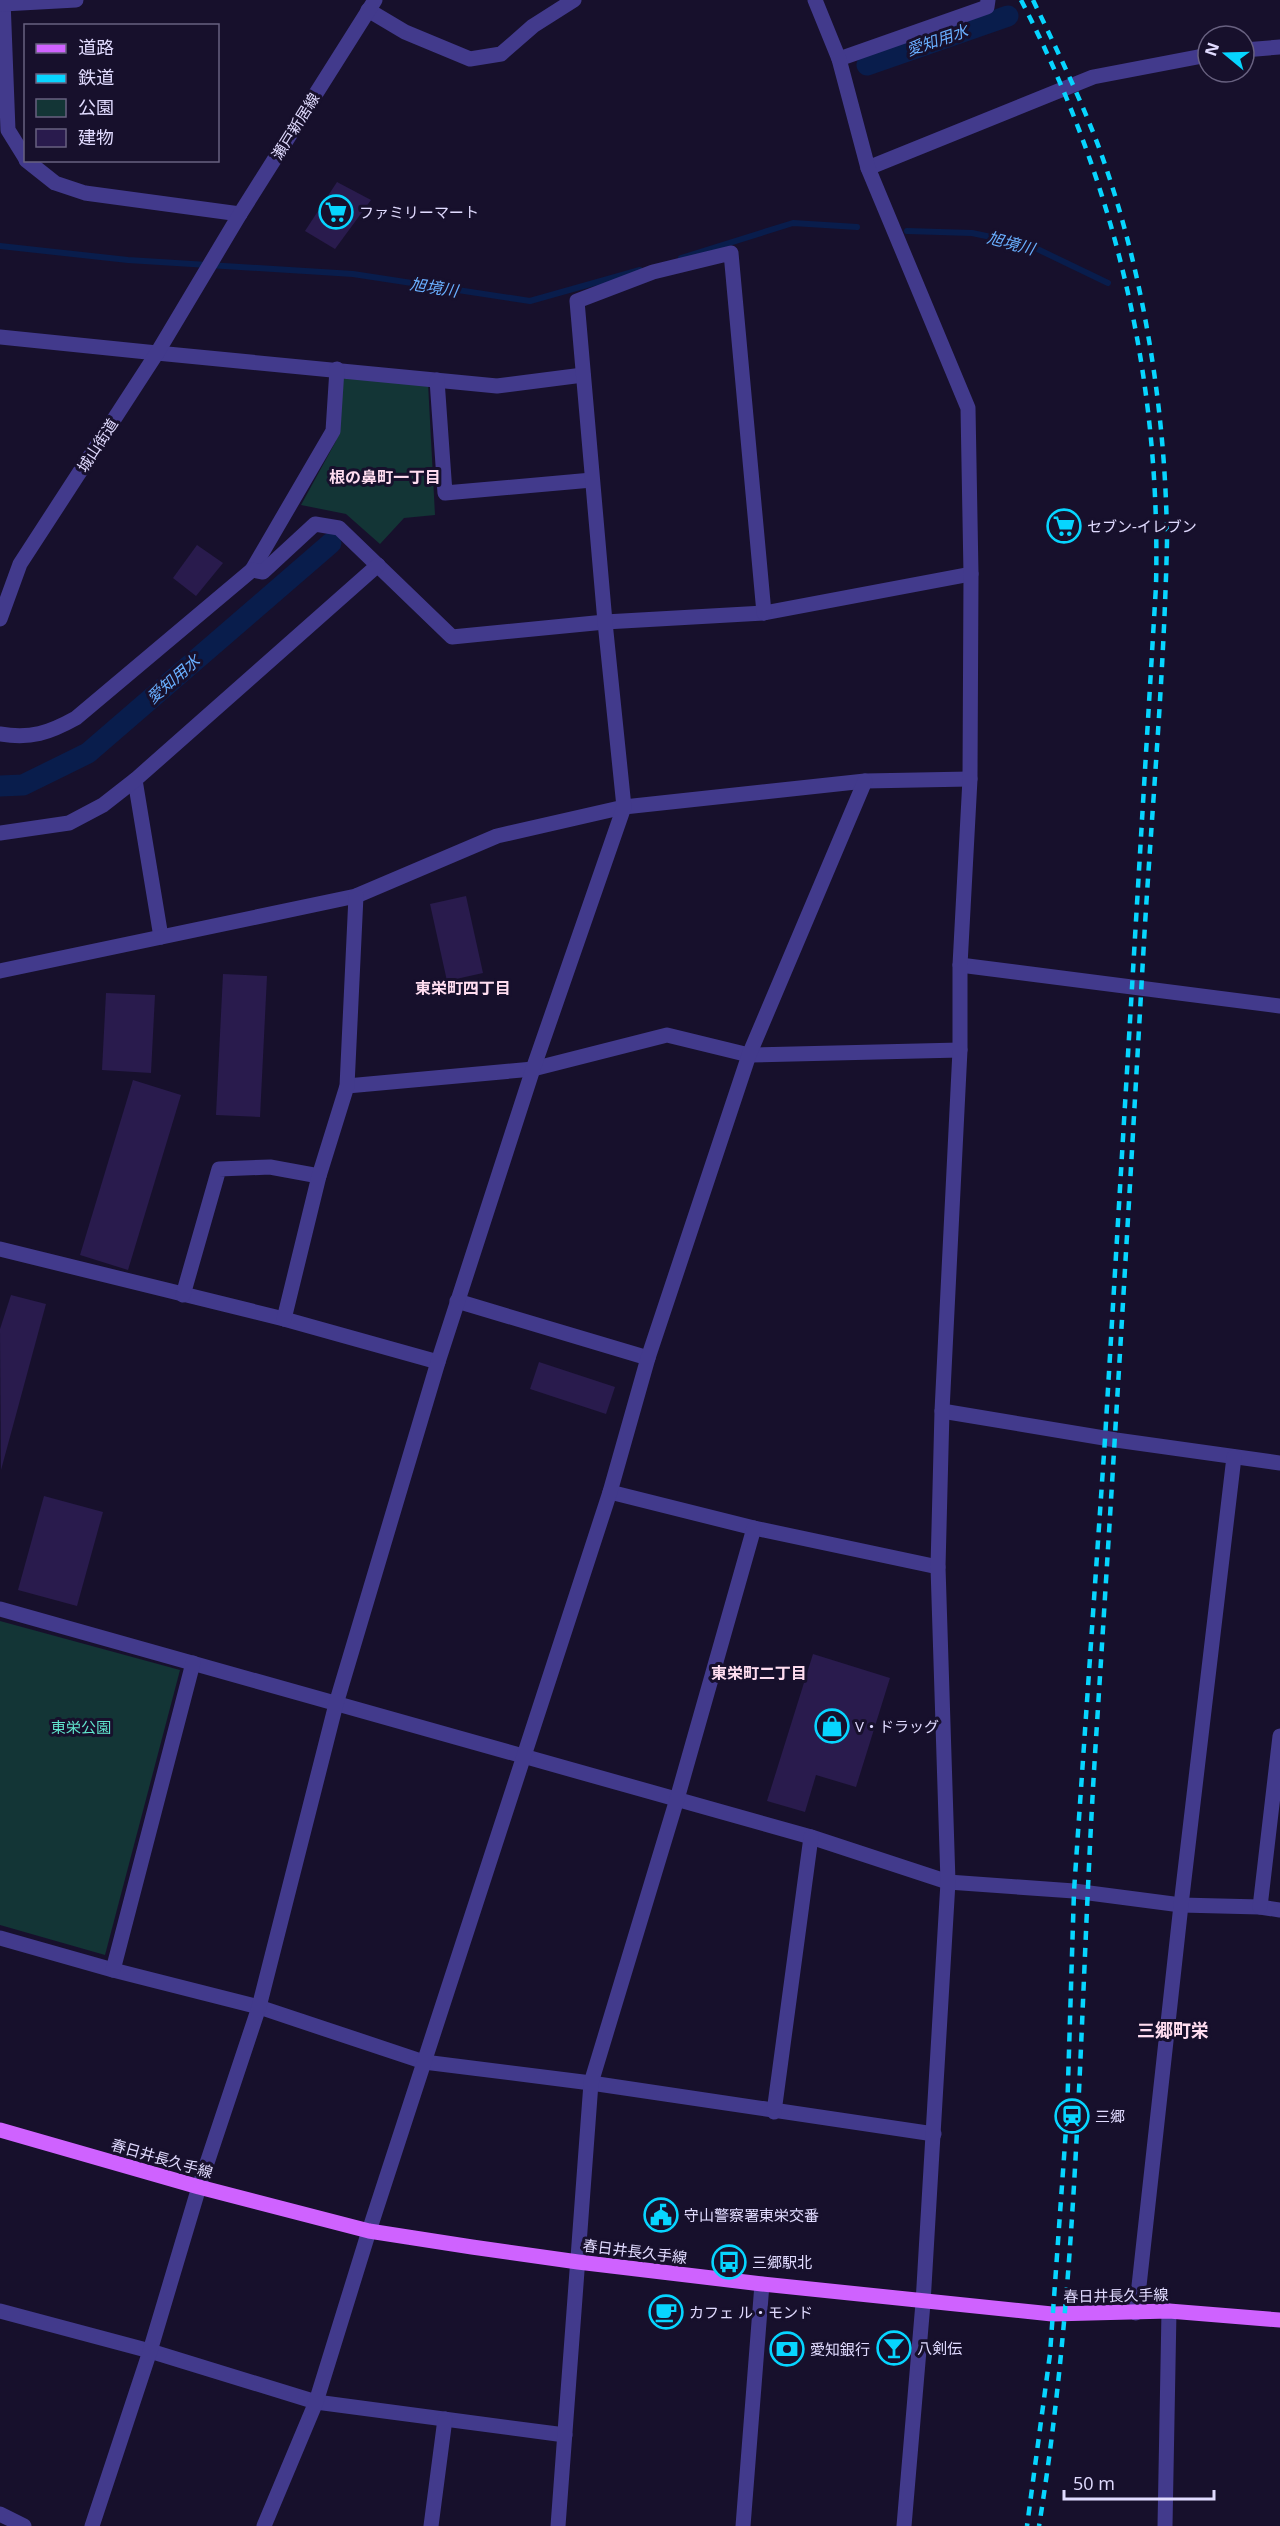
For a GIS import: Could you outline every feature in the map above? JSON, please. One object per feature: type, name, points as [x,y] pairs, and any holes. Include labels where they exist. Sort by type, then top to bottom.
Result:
[{"type":"main road","name":"春日井長久手線","points":[[0,2130],[199,2187],[369,2231],[578,2262],[923,2302],[1052,2314],[1169,2311],[1280,2320]]},
{"type":"street","points":[[24,157],[8,130],[2,23],[3,2],[76,0]]},
{"type":"street","points":[[372,5],[405,32],[470,59],[501,54],[533,26],[574,0]]},
{"type":"street","points":[[815,0],[839,59],[868,168],[968,408],[971,574],[970,779],[960,965],[960,1050],[942,1411],[938,1567],[948,1882],[923,2302],[904,2526]]},
{"type":"street","points":[[839,59],[987,7],[988,0]]},
{"type":"street","name":"瀬戸新居線","points":[[204,274],[372,5]]},
{"type":"street","points":[[1256,49],[1280,47]]},
{"type":"street","points":[[868,168],[1093,77],[1196,57]]},
{"type":"street","points":[[29,162],[55,183],[85,193],[240,214]]},
{"type":"street","points":[[92,2526],[150,2351],[199,2187],[259,2007],[336,1704],[438,1362],[533,1069],[624,807],[605,622],[577,301],[653,272],[731,253],[764,613]]},
{"type":"street","name":"城山街道","points":[[0,619],[20,564],[157,353],[204,274]]},
{"type":"street","points":[[0,337],[497,386],[583,375]]},
{"type":"street","points":[[0,734],[19,736],[50,732],[76,718],[252,570],[333,431],[337,369]]},
{"type":"street","points":[[437,380],[445,493],[592,480]]},
{"type":"street","points":[[252,570],[263,572],[315,524],[339,528],[452,637],[605,622],[764,613],[971,574]]},
{"type":"street","points":[[0,833],[69,823],[103,805],[135,780],[378,565]]},
{"type":"street","points":[[0,971],[356,896],[497,836],[624,807],[865,781],[970,779]]},
{"type":"street","points":[[135,780],[161,937]]},
{"type":"street","points":[[264,2526],[316,2402],[522,1756],[610,1492],[648,1358],[749,1055],[865,781]]},
{"type":"street","points":[[284,1319],[319,1176],[347,1086],[356,896]]},
{"type":"street","points":[[960,965],[1280,1006]]},
{"type":"street","points":[[347,1086],[533,1069],[667,1035],[749,1055],[960,1050]]},
{"type":"street","points":[[183,1295],[219,1169],[270,1167],[319,1176]]},
{"type":"street","points":[[0,1249],[284,1319],[438,1362]]},
{"type":"street","points":[[458,1301],[648,1358]]},
{"type":"street","points":[[942,1411],[1280,1463]]},
{"type":"street","points":[[1136,2313],[1234,1457]]},
{"type":"street","points":[[610,1492],[754,1528],[938,1567]]},
{"type":"street","points":[[558,2526],[591,2083],[677,1799],[754,1528]]},
{"type":"street","points":[[0,1609],[811,1837],[948,1882],[1074,1891],[1181,1905],[1280,1910]]},
{"type":"street","points":[[113,1970],[193,1662]]},
{"type":"street","points":[[1260,1908],[1280,1736]]},
{"type":"street","points":[[774,2112],[811,1837]]},
{"type":"street","points":[[0,1938],[113,1970],[259,2007],[424,2062],[591,2083],[934,2134]]},
{"type":"street","points":[[743,2526],[762,2284]]},
{"type":"street","points":[[0,2311],[150,2351],[316,2402],[565,2435]]},
{"type":"street","points":[[1165,2526],[1169,2311]]},
{"type":"street","points":[[430,2526],[445,2419]]},
{"type":"street","points":[[0,2514],[24,2526]]},
{"type":"green space","points":[[343,377],[428,383],[435,515],[404,518],[380,544],[346,514],[301,505],[336,441]]},
{"type":"green space","name":"東栄公園","points":[[0,1621],[180,1670],[105,1955],[0,1925]]},
{"type":"building","points":[[337,182],[371,200],[335,249],[305,231]]},
{"type":"building","points":[[197,545],[223,563],[196,596],[173,578]]},
{"type":"building","points":[[466,896],[483,973],[447,981],[430,904]]},
{"type":"building","points":[[223,974],[267,976],[260,1117],[216,1115]]},
{"type":"building","points":[[106,993],[155,995],[151,1073],[102,1070]]},
{"type":"building","points":[[133,1080],[181,1095],[128,1270],[80,1255]]},
{"type":"building","points":[[11,1295],[46,1304],[1,1470],[0,1329]]},
{"type":"building","points":[[539,1362],[615,1387],[606,1414],[530,1389]]},
{"type":"building","points":[[44,1496],[103,1512],[77,1606],[18,1590]]},
{"type":"building","name":"V・ドラッグ","points":[[813,1654],[890,1678],[856,1787],[816,1775],[805,1812],[767,1801]]},
{"type":"waterway","name":"愛知用水","points":[[867,65],[1008,16]]},
{"type":"waterway","name":"旭境川","points":[[681,258],[793,223],[857,227]]},
{"type":"waterway","name":"旭境川","points":[[907,231],[972,233],[1029,245],[1108,283]]},
{"type":"waterway","name":"旭境川","points":[[0,246],[128,260],[353,274],[530,301],[640,270]]},
{"type":"waterway","name":"愛知用水","points":[[0,786],[23,785],[88,753],[331,543]]},
{"type":"railway","points":[[1021,0],[1054,70],[1083,140],[1107,212],[1126,284],[1141,358],[1156,509],[1156,586],[1105,1439],[1074,1891],[1067,2115],[1050,2354],[1027,2526]]},
{"type":"railway","points":[[1033,0],[1091,126],[1128,240],[1157,391],[1166,492],[1167,542],[1161,692],[1090,1837],[1071,2232],[1053,2429],[1039,2526]]},
{"type":"place","name":"ファミリーマート","points":[[336,212]]},
{"type":"place","name":"セブン-イレブン","points":[[1064,526]]},
{"type":"place","name":"V・ドラッグ","points":[[832,1726]]},
{"type":"place","name":"三郷","points":[[1072,2116]]},
{"type":"place","name":"守山警察署東栄交番","points":[[661,2215]]},
{"type":"place","name":"三郷駅北","points":[[729,2262]]},
{"type":"place","name":"カフェ ル・モンド","points":[[666,2312]]},
{"type":"place","name":"八剣伝","points":[[894,2348]]},
{"type":"place","name":"愛知銀行","points":[[787,2349]]},
{"type":"district","name":"根の鼻町一丁目","points":[[385,477]]},
{"type":"district","name":"東栄町四丁目","points":[[463,988]]},
{"type":"district","name":"東栄町二丁目","points":[[759,1673]]},
{"type":"district","name":"三郷町栄","points":[[1173,2030]]}]
